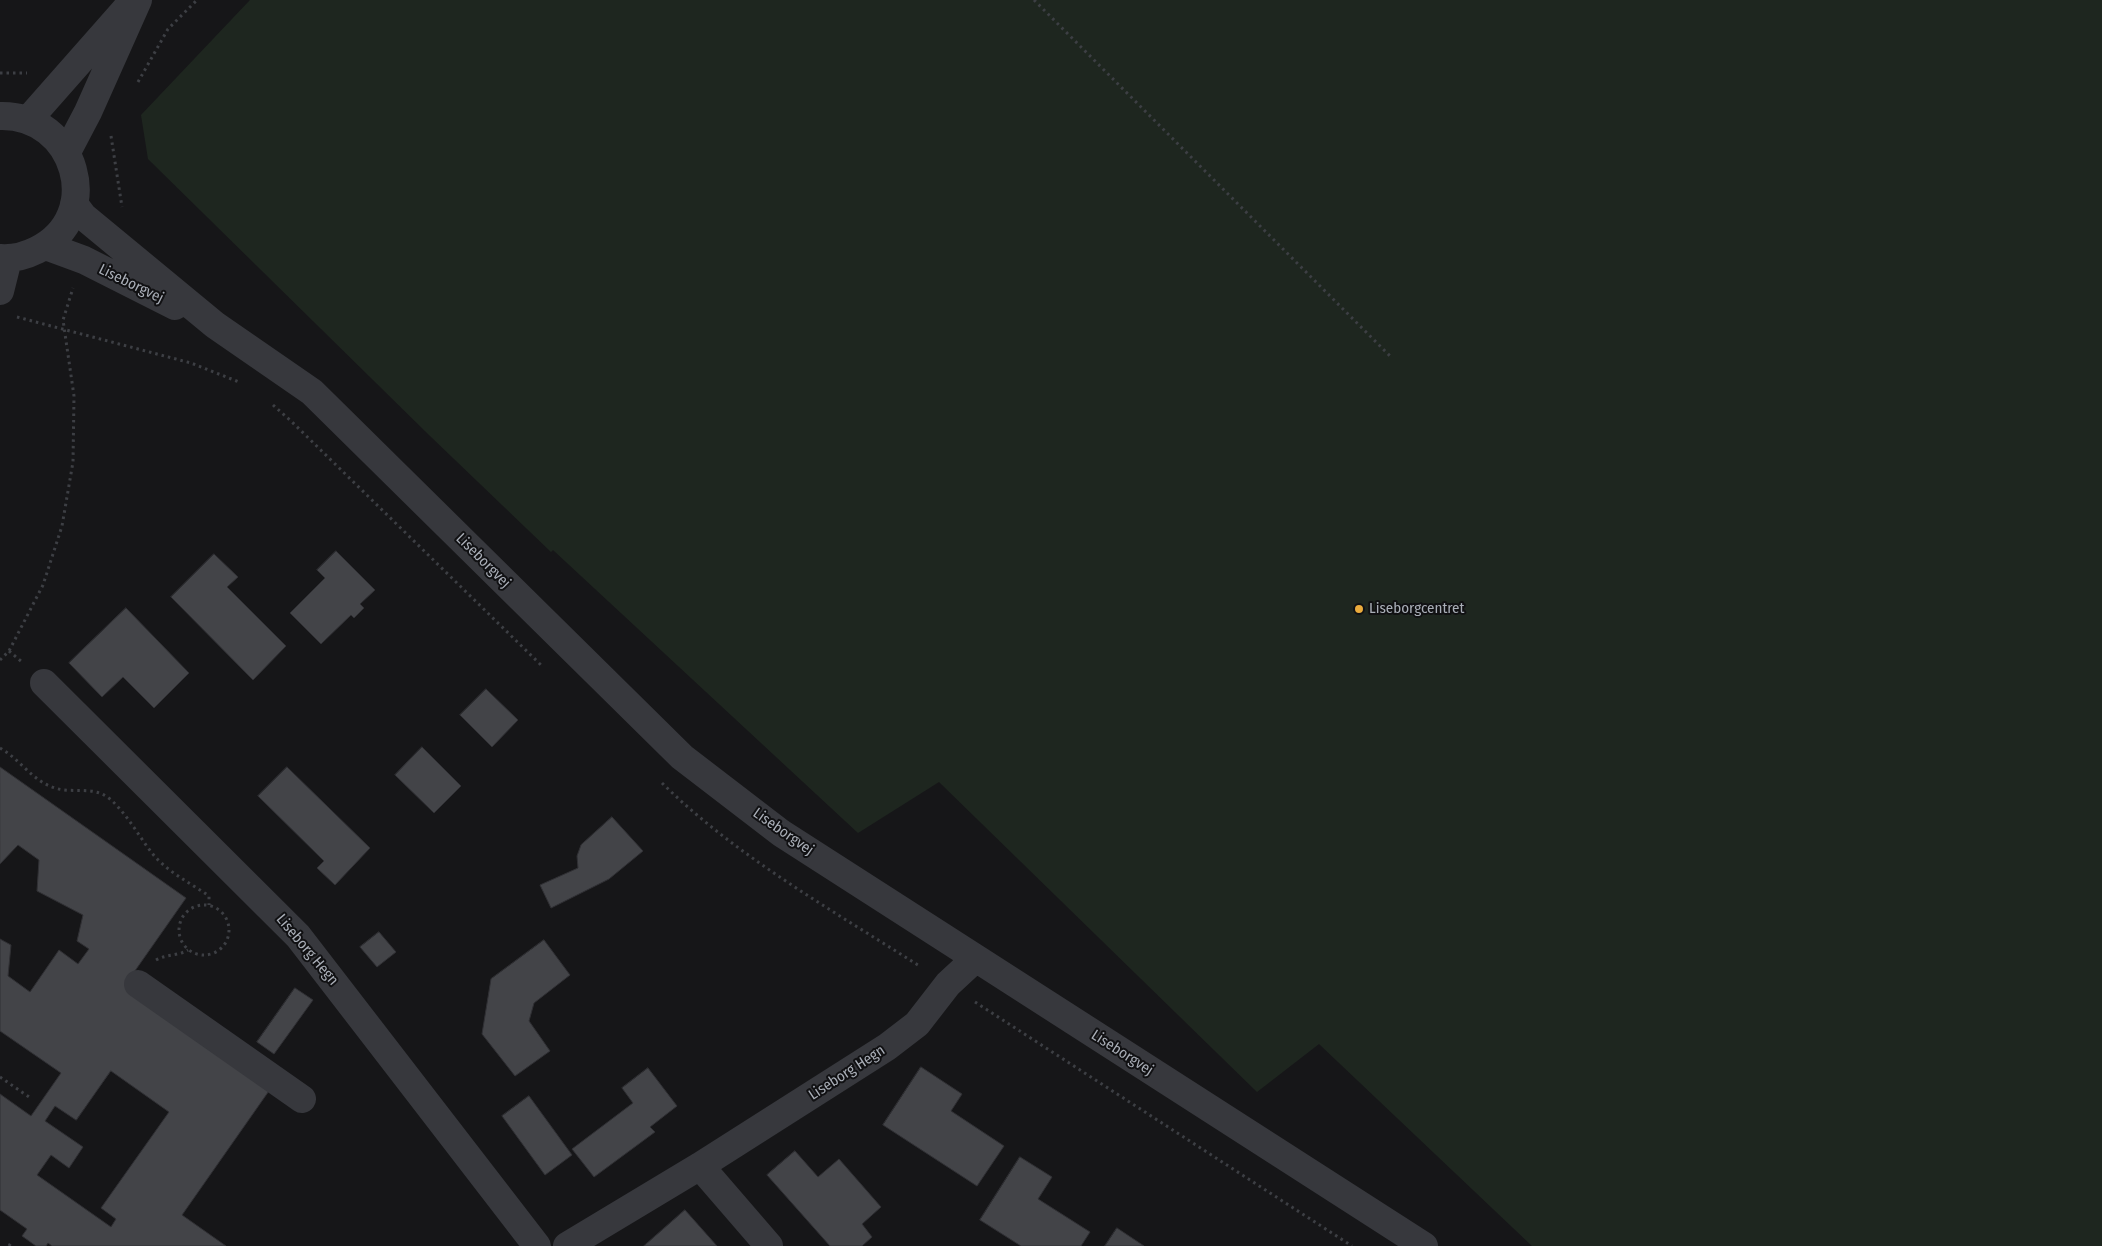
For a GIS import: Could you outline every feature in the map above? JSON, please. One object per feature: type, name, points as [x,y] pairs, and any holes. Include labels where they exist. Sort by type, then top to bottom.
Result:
[{"type":"street","points":[[28,120],[134,0]]},
{"type":"street","points":[[67,152],[88,112],[138,0]]},
{"type":"street","points":[[0,116],[28,120],[43,127],[56,138],[67,152],[74,168],[76,186],[74,204],[68,220],[59,234],[46,246],[28,255],[4,258],[0,291]]},
{"type":"street","name":"Liseborgvej","points":[[74,204],[83,216],[214,325],[312,392],[682,757],[781,833],[974,959],[1424,1246]]},
{"type":"street","name":"Liseborgvej","points":[[46,246],[84,260],[214,325]]},
{"type":"street","name":"Liseborg Hegn","points":[[44,683],[298,936],[537,1246]]},
{"type":"street","name":"Liseborg Hegn","points":[[567,1246],[700,1166],[888,1047],[917,1024],[948,984],[974,959]]},
{"type":"street","points":[[138,984],[302,1099]]},
{"type":"street","points":[[700,1166],[769,1246]]},
{"type":"path","points":[[136,86],[168,29],[197,0]]},
{"type":"path","points":[[1034,0],[1390,356]]},
{"type":"path","points":[[0,74],[43,72],[62,81]]},
{"type":"path","points":[[88,112],[109,125],[123,216],[122,223],[112,239]]},
{"type":"path","points":[[0,660],[9,651],[43,585],[62,526],[73,462],[74,396],[63,320],[84,260]]},
{"type":"path","points":[[0,748],[43,784],[57,789],[99,792],[109,799],[129,820],[153,854],[171,872],[209,896],[209,905]]},
{"type":"path","points":[[209,905],[223,913],[228,920],[229,936],[220,950],[204,956],[196,954],[182,944],[178,928],[185,912],[192,907],[209,905]]},
{"type":"path","points":[[0,1076],[32,1099]]},
{"type":"path","points":[[10,1246],[12,1241]]},
{"type":"shaded area","name":"Liseborgcentret","points":[[250,0],[2102,0],[2102,1246],[1532,1246],[1319,1044],[1257,1092],[939,782],[858,833],[553,550],[551,552],[148,159],[141,115]]},
{"type":"building","points":[[336,551],[375,590],[360,604],[364,608],[354,618],[351,615],[321,644],[290,613],[325,578],[317,570]]},
{"type":"building","points":[[214,554],[238,577],[227,587],[286,646],[253,680],[171,597]]},
{"type":"building","points":[[126,608],[189,673],[154,708],[123,677],[102,697],[69,663]]},
{"type":"building","points":[[486,689],[518,720],[492,747],[460,715]]},
{"type":"building","points":[[422,747],[461,786],[434,813],[395,775]]},
{"type":"building","points":[[0,767],[186,898],[125,985],[271,1088],[182,1215],[226,1246],[52,1246],[48,1243],[46,1246],[36,1246],[22,1236],[27,1229],[0,1210],[0,1094],[31,1116],[61,1073],[0,1031],[0,939],[11,945],[8,976],[30,992],[59,950],[78,964],[89,949],[77,941],[83,915],[37,891],[39,860],[18,845],[0,864]],"holes":[[[111,1071],[169,1112],[101,1208],[116,1219],[111,1227],[37,1175],[51,1155],[69,1168],[83,1147],[45,1121],[55,1106],[76,1120]]]},
{"type":"building","points":[[287,767],[370,848],[335,885],[317,868],[324,861],[258,796]]},
{"type":"building","points":[[612,817],[643,851],[609,879],[551,908],[540,885],[578,868],[577,856],[581,845]]},
{"type":"building","points":[[379,932],[396,952],[377,967],[360,947]]},
{"type":"building","points":[[544,940],[570,975],[534,1003],[529,1021],[550,1051],[515,1076],[482,1034],[491,979]]},
{"type":"building","points":[[295,988],[313,1000],[274,1054],[257,1042]]},
{"type":"building","points":[[921,1067],[962,1094],[951,1111],[1004,1146],[977,1186],[883,1125]]},
{"type":"building","points":[[648,1068],[677,1106],[650,1127],[655,1132],[594,1177],[572,1149],[633,1103],[622,1088]]},
{"type":"building","points":[[529,1096],[572,1155],[545,1175],[502,1116]]},
{"type":"building","points":[[795,1151],[818,1177],[839,1159],[881,1207],[862,1224],[872,1237],[862,1246],[830,1246],[767,1175]]},
{"type":"building","points":[[1020,1157],[1052,1177],[1038,1199],[1090,1232],[1081,1246],[1021,1246],[980,1220]]},
{"type":"building","points":[[685,1210],[717,1246],[644,1246]]},
{"type":"building","points":[[1117,1228],[1144,1246],[1105,1246]]},
{"type":"place","name":"Liseborgcentret","points":[[1359,609]]}]
